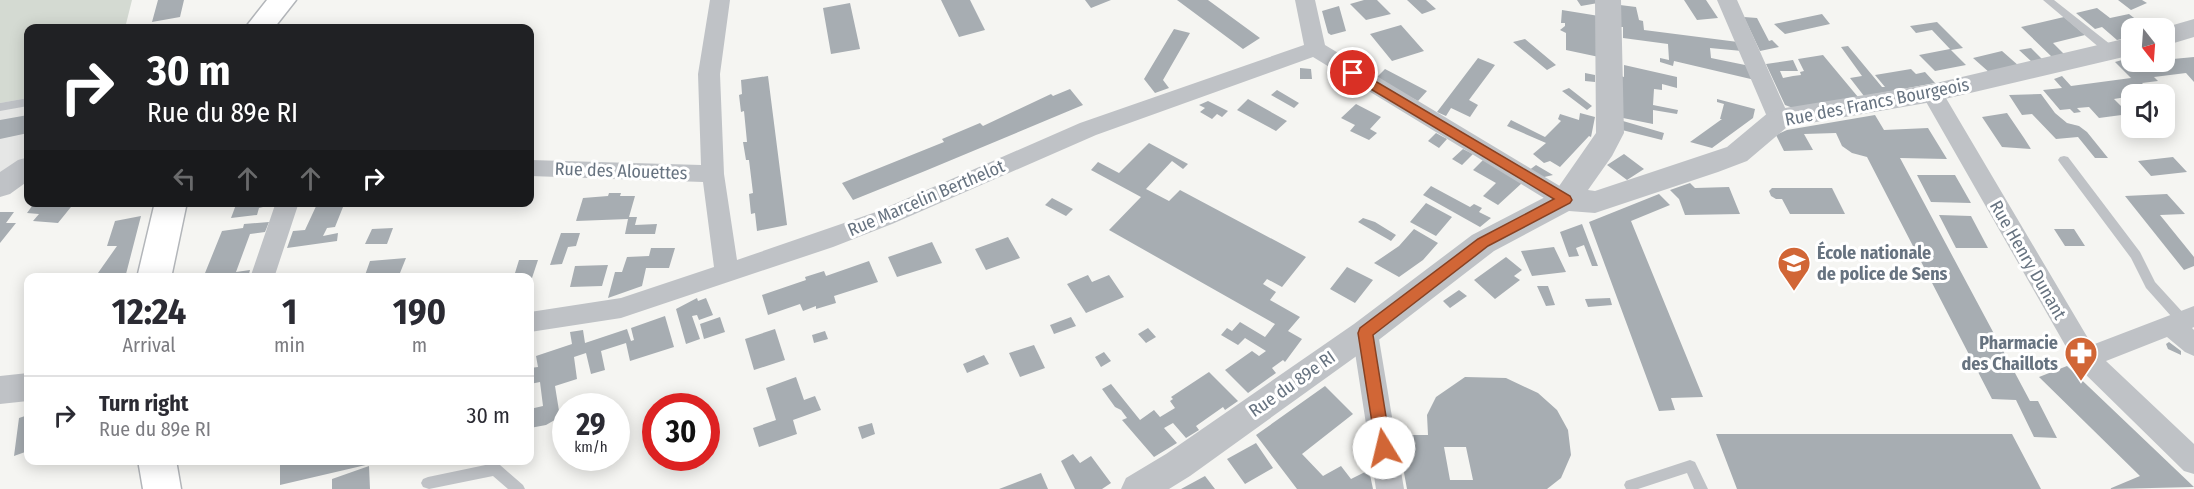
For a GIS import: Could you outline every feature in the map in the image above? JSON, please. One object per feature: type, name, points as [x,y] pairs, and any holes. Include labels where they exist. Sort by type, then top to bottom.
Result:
[{"type":"main road","points":[[262,24],[282,0]]},
{"type":"main road","points":[[155,273],[170,207]]},
{"type":"main road","points":[[158,465],[162,489]]},
{"type":"street","points":[[720,0],[709,74],[713,174],[727,272]]},
{"type":"street","points":[[1305,0],[1315,50],[1565,200],[1610,133],[1608,0]]},
{"type":"street","points":[[1727,0],[1779,119]]},
{"type":"street","points":[[2175,34],[2194,28]]},
{"type":"street","name":"Rue des Francs Bourgeois","points":[[1565,200],[1595,202],[1737,154],[1779,119],[1932,93],[2121,49]]},
{"type":"street","name":"Rue Marcelin Berthelot","points":[[534,321],[621,308],[865,225],[1088,129],[1315,50]]},
{"type":"street","name":"Rue Henry Dunant","points":[[1932,93],[2086,357],[2194,462]]},
{"type":"street","name":"Rue des Alouettes","points":[[534,168],[713,174]]},
{"type":"street","points":[[0,186],[24,170]]},
{"type":"street","name":"Rue du 89e RI","points":[[1138,489],[1178,465],[1365,333],[1483,243],[1565,200]]},
{"type":"street","points":[[264,273],[286,207]]},
{"type":"street","points":[[2086,357],[2183,321],[2194,345]]},
{"type":"street","points":[[1365,333],[1390,489]]},
{"type":"street","points":[[0,390],[24,387]]},
{"type":"lane","points":[[2048,0],[2121,49]]},
{"type":"lane","points":[[0,107],[24,103]]},
{"type":"lane","points":[[2064,160],[2136,255],[2150,285],[2183,321]]},
{"type":"lane","points":[[1631,485],[1690,466],[1701,489]]},
{"type":"lane","points":[[428,483],[495,469],[518,489]]},
{"type":"shaded area","points":[[0,0],[24,24],[24,158],[0,173]]},
{"type":"shaded area","points":[[0,0],[132,0],[126,24],[24,24],[24,99],[0,103]]},
{"type":"building","points":[[158,0],[184,0],[180,17],[152,22]]},
{"type":"building","points":[[941,0],[970,0],[985,30],[959,37]]},
{"type":"building","points":[[1085,0],[1111,0],[1091,8]]},
{"type":"building","points":[[1177,0],[1208,0],[1260,38],[1243,49]]},
{"type":"building","points":[[1364,0],[1377,0],[1391,14],[1366,20],[1350,4]]},
{"type":"building","points":[[1407,0],[1426,0],[1436,9],[1422,14]]},
{"type":"building","points":[[1577,0],[1598,0],[1598,3],[1581,6]]},
{"type":"building","points":[[1684,0],[1706,0],[1718,18],[1697,20]]},
{"type":"building","points":[[2118,0],[2142,0],[2147,3],[2131,10]]},
{"type":"building","points":[[850,3],[860,49],[831,54],[823,8]]},
{"type":"building","points":[[1620,5],[1636,7],[1639,20],[1643,21],[1644,30],[1738,42],[1742,51],[1710,48],[1711,58],[1750,66],[1755,80],[1674,61],[1673,66],[1660,62],[1660,58],[1669,60],[1668,44],[1623,38],[1623,27],[1620,27]]},
{"type":"building","points":[[1339,6],[1346,31],[1331,35],[1328,33],[1322,11]]},
{"type":"building","points":[[2097,8],[2110,18],[2129,14],[2134,18],[2121,18],[2121,39],[2117,40],[2102,27],[2095,29],[2076,13]]},
{"type":"building","points":[[1562,10],[1599,16],[1599,57],[1566,50],[1566,33],[1560,30],[1565,26],[1565,23],[1561,23]]},
{"type":"building","points":[[1822,14],[1830,24],[1785,34],[1774,24]]},
{"type":"building","points":[[1744,17],[1757,18],[1769,41],[1772,40],[1779,47],[1760,51]]},
{"type":"building","points":[[2064,17],[2085,35],[2053,43],[2064,54],[2052,57],[2021,27]]},
{"type":"building","points":[[1937,22],[1963,48],[1951,50],[1966,65],[1935,71],[1919,55],[1950,49],[1932,30],[1916,33],[1910,26]]},
{"type":"building","points":[[1401,25],[1424,51],[1392,61],[1370,34]]},
{"type":"building","points":[[1174,29],[1190,33],[1163,80],[1169,88],[1155,93],[1144,79]]},
{"type":"building","points":[[1525,39],[1556,65],[1547,70],[1513,42]]},
{"type":"building","points":[[1848,46],[1882,87],[1885,87],[1875,75],[1911,69],[1916,74],[1925,72],[1935,83],[1864,96],[1850,78],[1862,76],[1841,47]]},
{"type":"building","points":[[2031,48],[2043,60],[2032,62],[2019,50]]},
{"type":"building","points":[[2002,51],[2019,66],[1990,73],[1973,58]]},
{"type":"building","points":[[1823,55],[1858,97],[1793,108],[1785,105],[1766,64],[1793,60],[1798,71],[1780,71],[1783,78],[1801,75],[1800,72],[1804,71],[1798,59]]},
{"type":"building","points":[[2194,57],[2194,82],[2186,73],[2154,77],[2158,81],[2143,84],[2121,84],[2121,98],[2114,99],[2121,106],[2121,115],[2099,118],[2089,107],[2077,108],[2081,112],[2074,113],[2070,109],[2060,110],[2043,90],[2062,88],[2054,79],[2062,76],[2071,86],[2131,78],[2125,72],[2175,72],[2175,59]]},
{"type":"building","points":[[1478,58],[1495,65],[1469,100],[1478,105],[1470,117],[1451,108],[1446,116],[1437,112]]},
{"type":"building","points":[[2121,60],[2121,68],[2115,62]]},
{"type":"building","points":[[1624,65],[1677,77],[1677,88],[1662,84],[1662,90],[1654,89],[1653,105],[1678,110],[1677,114],[1653,110],[1653,124],[1623,118],[1621,76],[1624,77]]},
{"type":"building","points":[[1300,68],[1311,69],[1312,79],[1300,79]]},
{"type":"building","points":[[1385,69],[1427,91],[1418,101],[1375,79]]},
{"type":"building","points":[[1585,73],[1595,75],[1595,82],[1585,81]]},
{"type":"building","points":[[768,76],[787,225],[757,231],[755,213],[751,214],[749,194],[753,193],[749,160],[746,160],[743,142],[747,142],[744,111],[741,112],[739,95],[742,94],[741,80]]},
{"type":"building","points":[[1569,88],[1592,106],[1587,110],[1562,91]]},
{"type":"building","points":[[1070,89],[1083,105],[853,200],[842,183],[944,142],[942,139],[980,123],[983,126],[1051,94],[1053,96]]},
{"type":"building","points":[[1277,90],[1299,103],[1294,108],[1271,95]]},
{"type":"building","points":[[2041,94],[2055,113],[2067,123],[2079,126],[2087,132],[2108,158],[2095,158],[2078,137],[2056,139],[2032,114],[2022,115],[2009,95]]},
{"type":"building","points":[[1248,99],[1287,121],[1276,131],[1237,110]]},
{"type":"building","points":[[1717,99],[1755,109],[1753,118],[1712,148],[1690,142],[1722,119],[1720,119],[1724,104],[1717,102]]},
{"type":"building","points":[[1208,101],[1228,111],[1222,117],[1217,114],[1212,119],[1200,112],[1205,108],[1199,105]]},
{"type":"building","points":[[1356,104],[1381,117],[1370,129],[1377,133],[1369,140],[1350,131],[1355,125],[1341,118]]},
{"type":"building","points":[[1580,113],[1595,117],[1591,137],[1589,136],[1560,167],[1550,161],[1544,163],[1533,154],[1546,143],[1507,126],[1511,120],[1545,137],[1561,121],[1558,119],[1560,114],[1579,120]]},
{"type":"building","points":[[2007,113],[2031,149],[2002,147],[1982,117]]},
{"type":"building","points":[[1875,115],[1884,130],[1928,128],[1947,159],[1900,158],[2030,401],[2038,401],[2057,438],[2034,437],[2016,400],[1992,399],[1867,157],[1852,153],[1842,146],[1836,133],[1804,134],[1813,150],[1784,151],[1776,135],[1787,130]]},
{"type":"building","points":[[24,116],[24,134],[0,139],[0,120]]},
{"type":"building","points":[[1623,121],[1664,133],[1662,140],[1622,130]]},
{"type":"building","points":[[1436,133],[1447,139],[1439,148],[1428,141]]},
{"type":"building","points":[[1149,143],[1188,164],[1183,169],[1172,161],[1146,189],[1169,201],[1180,190],[1306,257],[1282,287],[1267,279],[1263,284],[1276,292],[1270,300],[1300,317],[1288,331],[1302,339],[1285,362],[1283,360],[1272,368],[1276,373],[1248,393],[1225,370],[1252,351],[1259,356],[1266,351],[1245,338],[1238,345],[1221,335],[1227,328],[1232,331],[1240,322],[1265,337],[1275,324],[1109,230],[1141,197],[1091,170],[1098,162],[1119,173]]},
{"type":"building","points":[[1463,149],[1473,154],[1462,165],[1452,159]]},
{"type":"building","points":[[1624,154],[1644,169],[1627,180],[1607,165]]},
{"type":"building","points":[[2173,157],[2187,172],[2151,176],[2138,161]]},
{"type":"building","points":[[1483,160],[1522,183],[1498,205],[1483,196],[1496,183],[1473,170]]},
{"type":"building","points":[[1536,165],[1553,175],[1540,178],[1528,171]]},
{"type":"building","points":[[1917,175],[1955,175],[1971,203],[1931,202]]},
{"type":"building","points":[[1690,183],[1695,188],[1729,187],[1740,214],[1685,215],[1679,199],[1670,190]]},
{"type":"building","points":[[1431,186],[1470,207],[1474,204],[1482,208],[1479,212],[1491,218],[1480,227],[1423,195]]},
{"type":"building","points":[[1772,188],[1832,188],[1845,214],[1790,214],[1782,199],[1771,196],[1769,191]]},
{"type":"building","points":[[609,193],[635,196],[629,217],[637,217],[635,225],[657,224],[655,234],[625,234],[628,219],[576,221],[583,198],[608,196]]},
{"type":"building","points":[[1659,194],[1670,205],[1631,221],[1703,397],[1671,398],[1675,410],[1659,411],[1589,222]]},
{"type":"building","points":[[2167,194],[2185,214],[2160,215],[2194,257],[2194,266],[2184,270],[2125,196]]},
{"type":"building","points":[[1052,198],[1073,209],[1066,216],[1045,205]]},
{"type":"building","points":[[1426,203],[1452,217],[1436,236],[1410,222]]},
{"type":"building","points":[[31,207],[71,207],[58,223],[33,221],[39,214],[27,213]]},
{"type":"building","points":[[235,207],[263,207],[259,208],[257,215],[231,218]]},
{"type":"building","points":[[316,207],[343,207],[335,227],[327,228],[323,236],[338,233],[337,241],[287,248],[293,231],[305,230]]},
{"type":"building","points":[[0,212],[14,212],[6,223],[16,223],[0,243]]},
{"type":"building","points":[[1939,215],[1971,216],[1988,248],[1956,248]]},
{"type":"building","points":[[141,216],[126,273],[98,273],[117,246],[107,246],[115,221]]},
{"type":"building","points":[[1363,218],[1375,222],[1396,235],[1391,241],[1358,222]]},
{"type":"building","points":[[269,222],[265,232],[250,234],[236,272],[250,270],[249,273],[205,273],[222,231],[243,228],[244,224]]},
{"type":"building","points":[[1582,224],[1598,266],[1592,266],[1584,245],[1576,248],[1579,256],[1569,257],[1560,232]]},
{"type":"building","points":[[393,228],[387,244],[365,244],[372,229]]},
{"type":"building","points":[[1414,229],[1438,243],[1423,260],[1399,277],[1374,263],[1399,246]]},
{"type":"building","points":[[2054,229],[2074,229],[2085,246],[2065,246]]},
{"type":"building","points":[[561,233],[580,233],[576,246],[568,247],[562,264],[550,265]]},
{"type":"building","points":[[1008,237],[1020,258],[986,270],[975,249]]},
{"type":"building","points":[[932,242],[942,263],[897,277],[888,257]]},
{"type":"building","points":[[1554,247],[1566,272],[1532,276],[1521,251]]},
{"type":"building","points":[[651,248],[675,248],[669,268],[646,268],[642,286],[608,298],[615,272],[622,272],[627,257],[649,256]]},
{"type":"building","points":[[1506,257],[1522,270],[1514,276],[1520,280],[1495,299],[1474,280]]},
{"type":"building","points":[[406,258],[400,273],[366,273],[370,261]]},
{"type":"building","points":[[519,260],[538,260],[534,273],[515,273]]},
{"type":"building","points":[[869,261],[878,282],[834,296],[836,303],[816,309],[816,306],[803,311],[800,304],[768,315],[762,295],[806,280],[805,277],[824,271],[826,276]]},
{"type":"building","points":[[608,265],[602,286],[570,287],[575,266]]},
{"type":"building","points":[[1347,267],[1373,280],[1355,303],[1330,289]]},
{"type":"building","points":[[1088,275],[1092,282],[1109,275],[1124,297],[1086,313],[1067,284]]},
{"type":"building","points":[[1537,286],[1548,286],[1555,305],[1546,306]]},
{"type":"building","points":[[1459,290],[1467,296],[1450,308],[1443,301]]},
{"type":"building","points":[[697,298],[698,301],[706,298],[713,315],[699,320],[697,315],[692,316],[700,339],[686,344],[676,309]]},
{"type":"building","points":[[1610,298],[1612,305],[1588,307],[1585,299]]},
{"type":"building","points":[[665,316],[674,347],[630,361],[626,343],[601,351],[605,370],[591,374],[586,353],[574,357],[577,379],[555,386],[556,393],[552,393],[552,422],[534,427],[534,408],[543,406],[540,382],[534,383],[534,368],[538,367],[536,356],[572,344],[570,332],[583,330],[585,343],[627,329],[631,341],[634,340],[631,328]]},
{"type":"building","points":[[720,317],[725,332],[704,339],[700,324]]},
{"type":"building","points":[[1071,317],[1076,326],[1054,334],[1050,325]]},
{"type":"building","points":[[1148,328],[1156,337],[1146,343],[1138,334]]},
{"type":"building","points":[[775,329],[785,360],[754,370],[745,339]]},
{"type":"building","points":[[825,331],[828,339],[814,343],[812,335]]},
{"type":"building","points":[[2169,342],[2181,351],[2181,355],[2168,349],[2166,344]]},
{"type":"building","points":[[1034,345],[1045,368],[1020,377],[1009,353]]},
{"type":"building","points":[[1104,352],[1111,361],[1101,367],[1095,357]]},
{"type":"building","points":[[984,355],[989,364],[967,373],[963,364]]},
{"type":"building","points":[[2067,366],[2194,487],[2109,489],[2140,476],[2039,377]]},
{"type":"building","points":[[1209,372],[1238,401],[1225,410],[1223,407],[1196,426],[1199,430],[1186,438],[1173,423],[1164,428],[1177,443],[1154,457],[1122,420],[1127,418],[1121,410],[1115,407],[1102,389],[1111,384],[1140,420],[1154,410],[1160,417],[1175,408],[1170,401],[1173,399],[1171,397]]},
{"type":"building","points":[[796,377],[804,400],[815,396],[821,410],[793,420],[797,434],[759,447],[753,428],[776,420],[766,388]]},
{"type":"building","points":[[1465,377],[1506,378],[1538,393],[1557,410],[1568,430],[1571,455],[1561,478],[1547,489],[1407,489],[1397,435],[1428,435],[1427,415],[1436,397]],"holes":[[[1444,447],[1466,447],[1473,480],[1450,480]]]},
{"type":"building","points":[[1325,386],[1353,414],[1302,454],[1323,476],[1341,466],[1351,479],[1369,470],[1373,489],[1297,489],[1256,435]]},
{"type":"building","points":[[24,416],[24,452],[14,456],[19,418]]},
{"type":"building","points":[[872,423],[875,434],[862,439],[858,427]]},
{"type":"building","points":[[1716,434],[2012,434],[2041,489],[1737,489]]},
{"type":"building","points":[[1256,443],[1273,468],[1245,484],[1227,459]]},
{"type":"building","points":[[1073,454],[1080,463],[1091,456],[1111,483],[1102,489],[1075,489],[1061,461]]},
{"type":"building","points":[[280,465],[366,465],[280,485]]},
{"type":"building","points":[[369,466],[370,489],[332,489],[332,479]]},
{"type":"building","points":[[1041,473],[1048,489],[999,489]]},
{"type":"building","points":[[1205,476],[1215,489],[1181,489]]},
{"type":"place","name":"École nationale de police de Sens","points":[[1794,292]]},
{"type":"place","name":"Pharmacie des Chaillots","points":[[2081,382]]},
{"type":"route","points":[[1353,73],[1565,200],[1483,243],[1365,333],[1384,448]]}]
